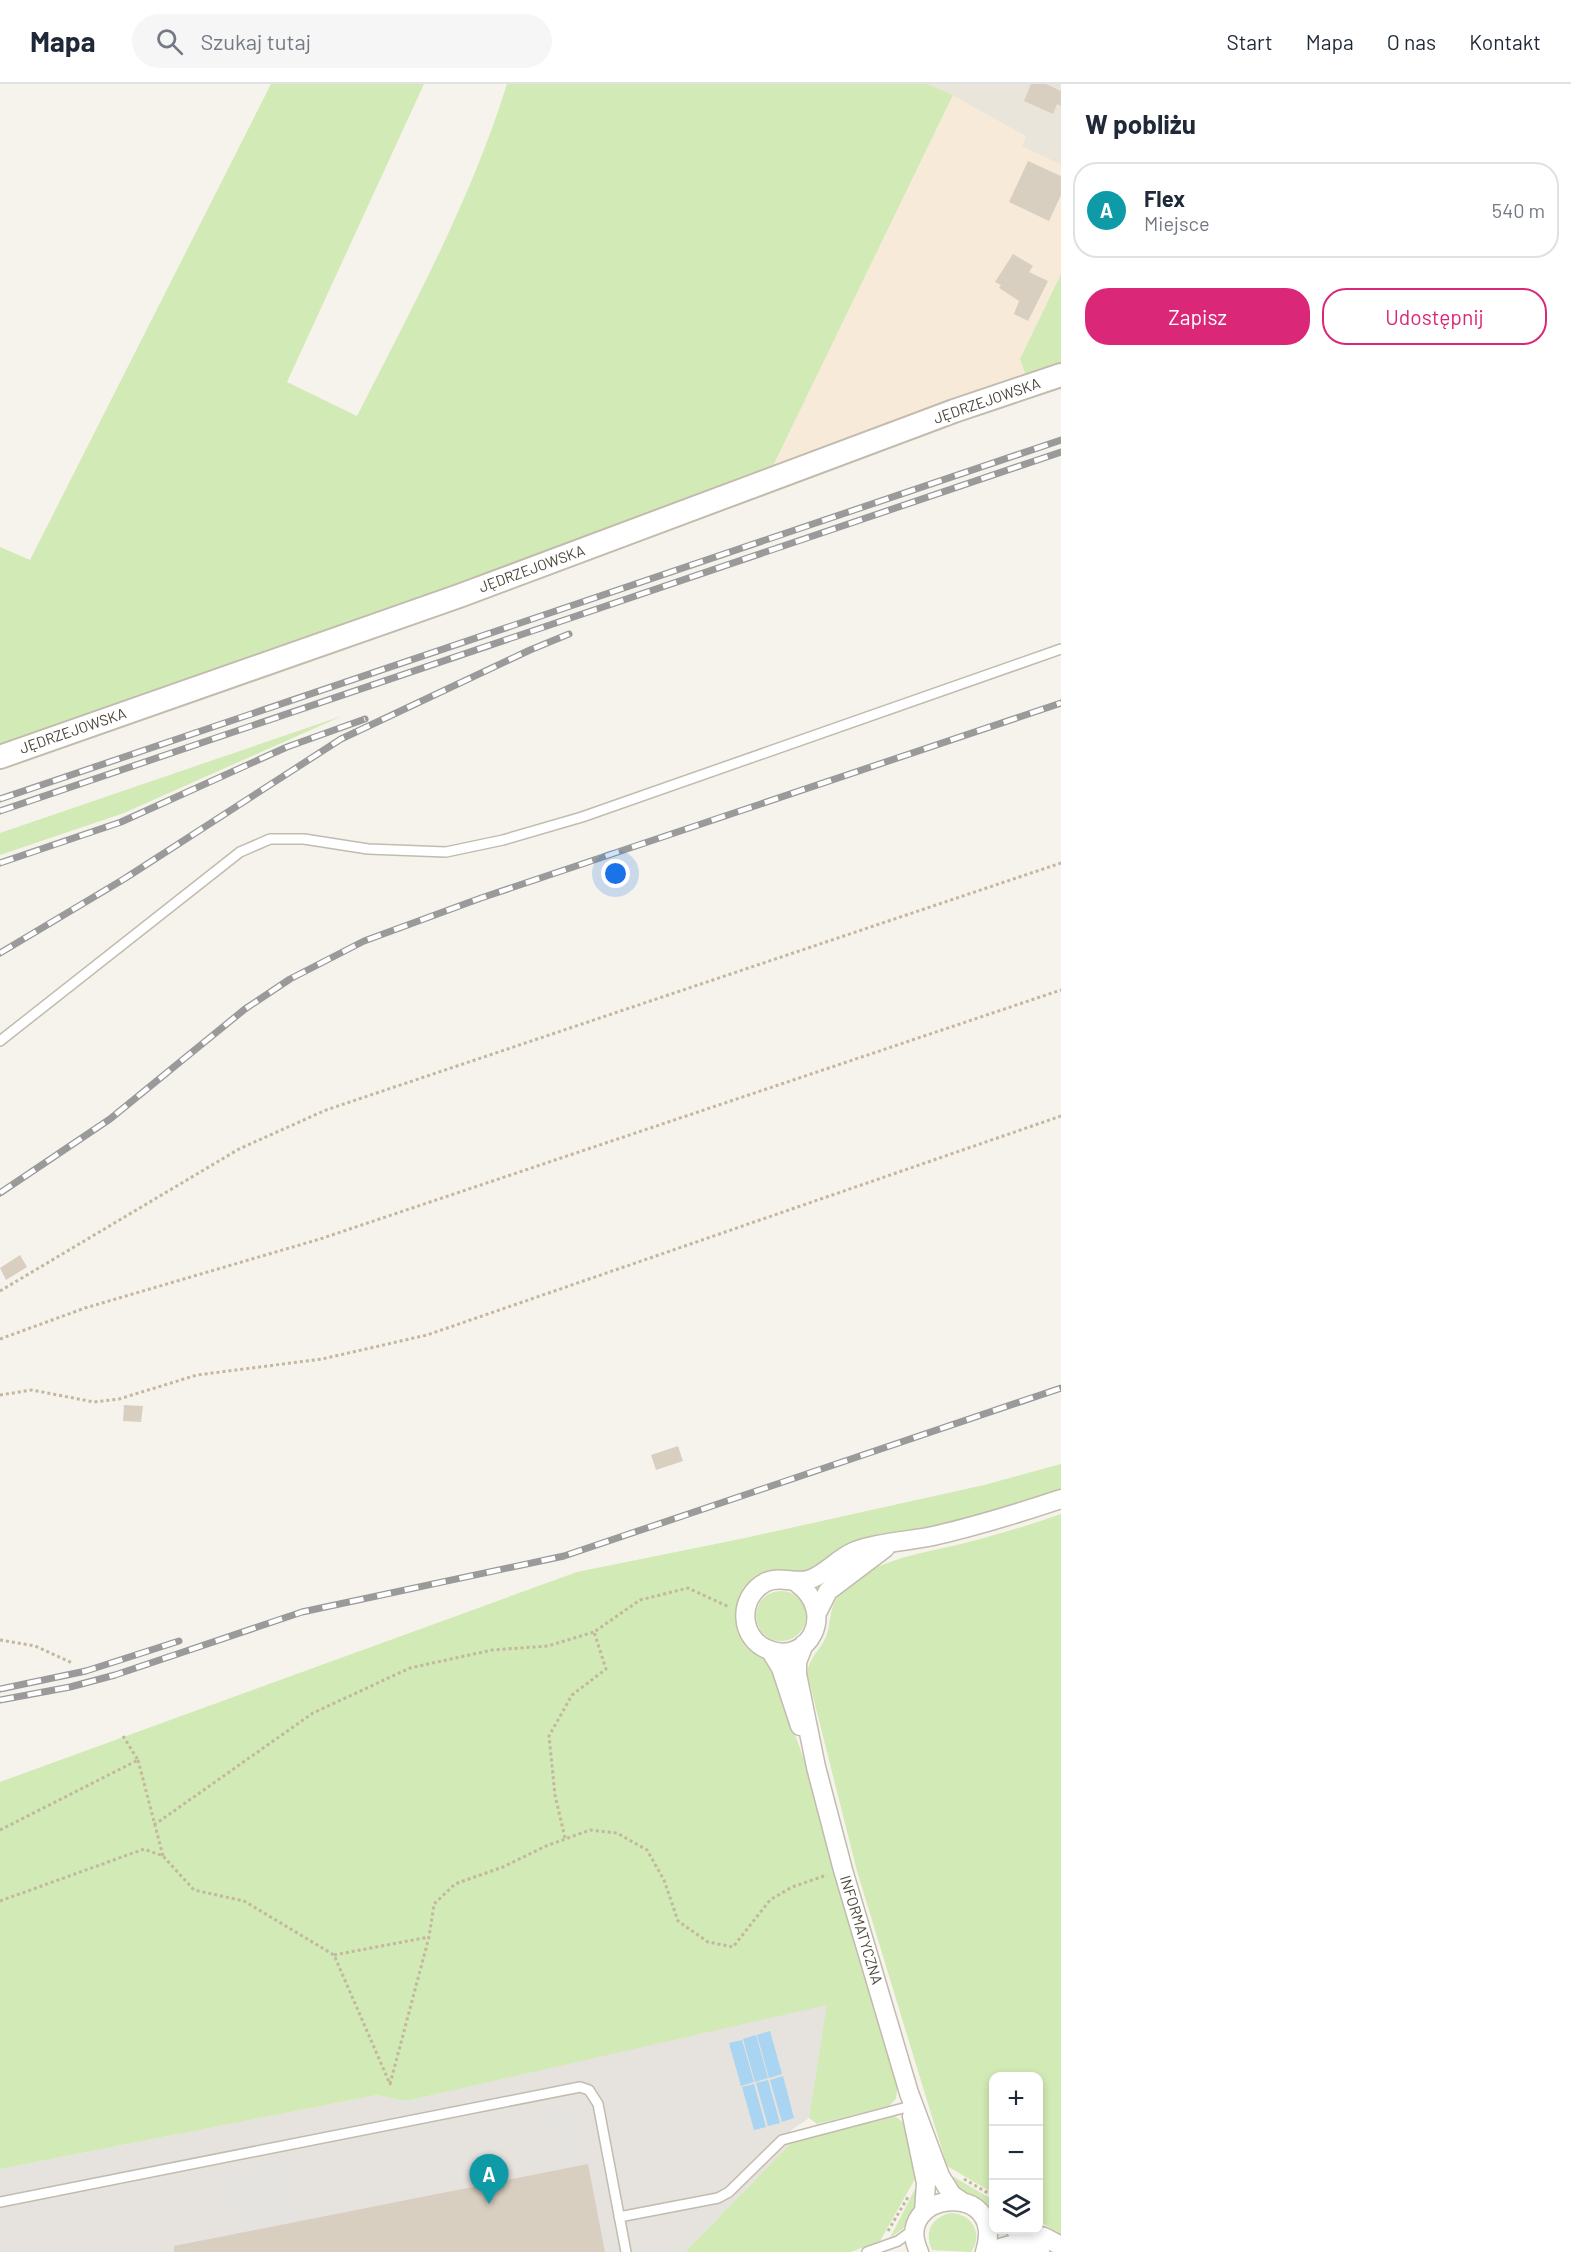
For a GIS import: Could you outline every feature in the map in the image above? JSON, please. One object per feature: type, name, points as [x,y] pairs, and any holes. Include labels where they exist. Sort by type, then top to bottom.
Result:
[{"type":"street","name":"JĘDRZEJOWSKA","points":[[0,757],[448,600],[954,411],[1061,375]]},
{"type":"street","name":"INFORMATYCZNA","points":[[816,1767],[788,1698],[781,1668],[770,1650],[758,1644],[750,1635],[745,1614],[754,1591],[765,1583],[785,1579],[797,1583],[819,1576],[854,1551],[892,1545],[980,1525],[1061,1499]]},
{"type":"street","name":"INFORMATYCZNA","points":[[892,1545],[876,1553],[828,1591],[818,1611],[817,1624],[812,1636],[804,1644],[797,1662],[797,1674],[816,1767],[843,1870],[910,2099],[940,2176],[952,2195],[988,2219]]},
{"type":"street","points":[[797,1583],[814,1599],[818,1611]]},
{"type":"street","points":[[770,1650],[792,1651],[804,1644]]},
{"type":"street","name":"INFORMATYCZNA","points":[[910,2099],[916,2141],[926,2183],[921,2217],[915,2234],[919,2252]]},
{"type":"street","points":[[921,2217],[933,2205],[947,2200],[961,2201]]},
{"type":"street","points":[[988,2219],[986,2252],[1010,2245],[1040,2252]]},
{"type":"street","points":[[1034,2234],[1061,2246]]},
{"type":"lane","points":[[0,1041],[240,852],[270,838],[304,838],[407,852],[446,852],[503,840],[582,817],[1061,649]]},
{"type":"lane","points":[[0,2202],[569,2087],[580,2087],[589,2090],[598,2104],[626,2252]]},
{"type":"lane","points":[[619,2217],[718,2198],[729,2192],[782,2140],[910,2099]]},
{"type":"lane","points":[[867,2252],[904,2238],[912,2232],[921,2217]]},
{"type":"path","points":[[0,1291],[239,1149],[326,1110],[1061,863]]},
{"type":"path","points":[[0,1339],[85,1308],[320,1239],[1061,990]]},
{"type":"path","points":[[0,1395],[32,1390],[93,1402],[119,1399],[197,1375],[322,1359],[427,1335],[1061,1116]]},
{"type":"path","points":[[154,1825],[313,1713],[410,1668],[492,1650],[548,1647],[594,1632],[640,1600],[688,1588],[745,1614]]},
{"type":"path","points":[[566,1839],[555,1795],[549,1736],[572,1695],[606,1669],[594,1632]]},
{"type":"path","points":[[0,1640],[34,1646],[72,1663]]},
{"type":"path","points":[[123,1736],[138,1760],[163,1856],[194,1890],[244,1901],[334,1955],[390,2084],[429,1937],[434,1904],[455,1884],[503,1867],[590,1830],[616,1833],[647,1850],[664,1880],[678,1921],[708,1942],[733,1947],[770,1900],[792,1887],[843,1870]]},
{"type":"path","points":[[0,1830],[138,1760]]},
{"type":"path","points":[[0,1901],[144,1849],[163,1856]]},
{"type":"path","points":[[334,1955],[429,1937]]},
{"type":"path","points":[[957,2175],[989,2194]]},
{"type":"shaded area","points":[[927,84],[1061,84],[1061,165],[1021,146],[1025,136]]},
{"type":"shaded area","points":[[953,95],[1026,137],[1022,146],[1061,165],[1061,274],[1020,359],[1026,376],[771,470]]},
{"type":"shaded area","points":[[828,2004],[809,2118],[790,2131],[793,2141],[685,2252],[0,2252],[0,2169],[377,2095],[406,2101]]},
{"type":"shaded area","points":[[572,2103],[583,2161],[559,2166],[547,2108]]},
{"type":"shaded area","points":[[286,2160],[298,2217],[236,2230],[224,2173]]},
{"type":"green space","points":[[271,84],[424,84],[287,382],[357,416],[458,212],[507,84],[927,84],[953,95],[771,470],[626,527],[0,747],[0,547],[30,560]]},
{"type":"green space","points":[[1061,274],[1061,365],[1026,376],[1020,359]]},
{"type":"green space","points":[[342,716],[124,813],[0,855],[0,833]]},
{"type":"green space","points":[[1061,1464],[1061,1490],[972,1518],[873,1540],[809,1574],[783,1572],[737,1619],[738,1630],[746,1645],[770,1664],[807,1768],[843,1904],[898,2083],[896,2099],[889,2106],[817,2124],[809,2118],[827,2005],[406,2101],[377,2095],[0,2169],[0,1782],[577,1572],[745,1538],[984,1485]]},
{"type":"green space","points":[[1061,1514],[1061,2235],[1043,2224],[1043,2072],[989,2072],[989,2191],[947,2166],[857,1871],[807,1673],[810,1663],[826,1637],[834,1602],[849,1585],[863,1574],[896,1560],[1025,1526]]},
{"type":"green space","points":[[781,1591],[799,1598],[806,1616],[799,1634],[781,1641],[763,1634],[756,1616],[763,1598]]},
{"type":"green space","points":[[895,2116],[905,2124],[919,2173],[914,2175],[915,2179],[880,2241],[851,2252],[685,2252],[793,2141]]},
{"type":"green space","points":[[949,2174],[989,2198],[989,2211],[978,2199],[957,2190]]},
{"type":"green space","points":[[918,2183],[922,2195],[908,2225],[890,2238]]},
{"type":"green space","points":[[950,2213],[964,2217],[974,2226],[976,2238],[971,2252],[932,2250],[929,2237],[931,2227],[938,2218]]},
{"type":"water","points":[[770,2031],[782,2074],[769,2078],[757,2035]]},
{"type":"water","points":[[756,2035],[768,2078],[755,2082],[743,2039]]},
{"type":"water","points":[[742,2040],[754,2082],[741,2086],[729,2043]]},
{"type":"water","points":[[783,2076],[794,2118],[782,2122],[770,2080]]},
{"type":"water","points":[[768,2080],[780,2123],[768,2126],[756,2083]]},
{"type":"water","points":[[754,2084],[766,2127],[754,2130],[742,2087]]},
{"type":"building","points":[[1031,84],[1046,84],[1061,91],[1061,106],[1057,104],[1053,114],[1024,101]]},
{"type":"building","points":[[1028,161],[1061,176],[1061,195],[1049,221],[1009,202]]},
{"type":"building","points":[[1013,254],[1033,266],[1029,272],[1048,281],[1028,321],[1014,314],[1019,301],[999,288],[1001,285],[995,282]]},
{"type":"building","points":[[20,1255],[27,1267],[6,1280],[0,1268]]},
{"type":"building","points":[[124,1405],[143,1406],[141,1422],[123,1421]]},
{"type":"building","points":[[678,1446],[683,1461],[656,1470],[651,1455]]},
{"type":"building","points":[[588,2164],[605,2252],[174,2252],[174,2246]]},
{"type":"railway","points":[[0,799],[1061,440]]},
{"type":"railway","points":[[0,811],[1061,452]]},
{"type":"railway","points":[[0,953],[124,879],[341,739],[569,634]]},
{"type":"railway","points":[[0,1193],[110,1119],[245,1009],[290,979],[364,941],[481,898],[1061,703]]},
{"type":"railway","points":[[0,863],[121,822],[287,747],[365,719]]},
{"type":"railway","points":[[0,1700],[70,1687],[115,1675],[302,1612],[564,1556],[1061,1388]]},
{"type":"railway","points":[[0,1689],[86,1671],[179,1641]]},
{"type":"place","name":"Flex","points":[[489,2204]]}]
